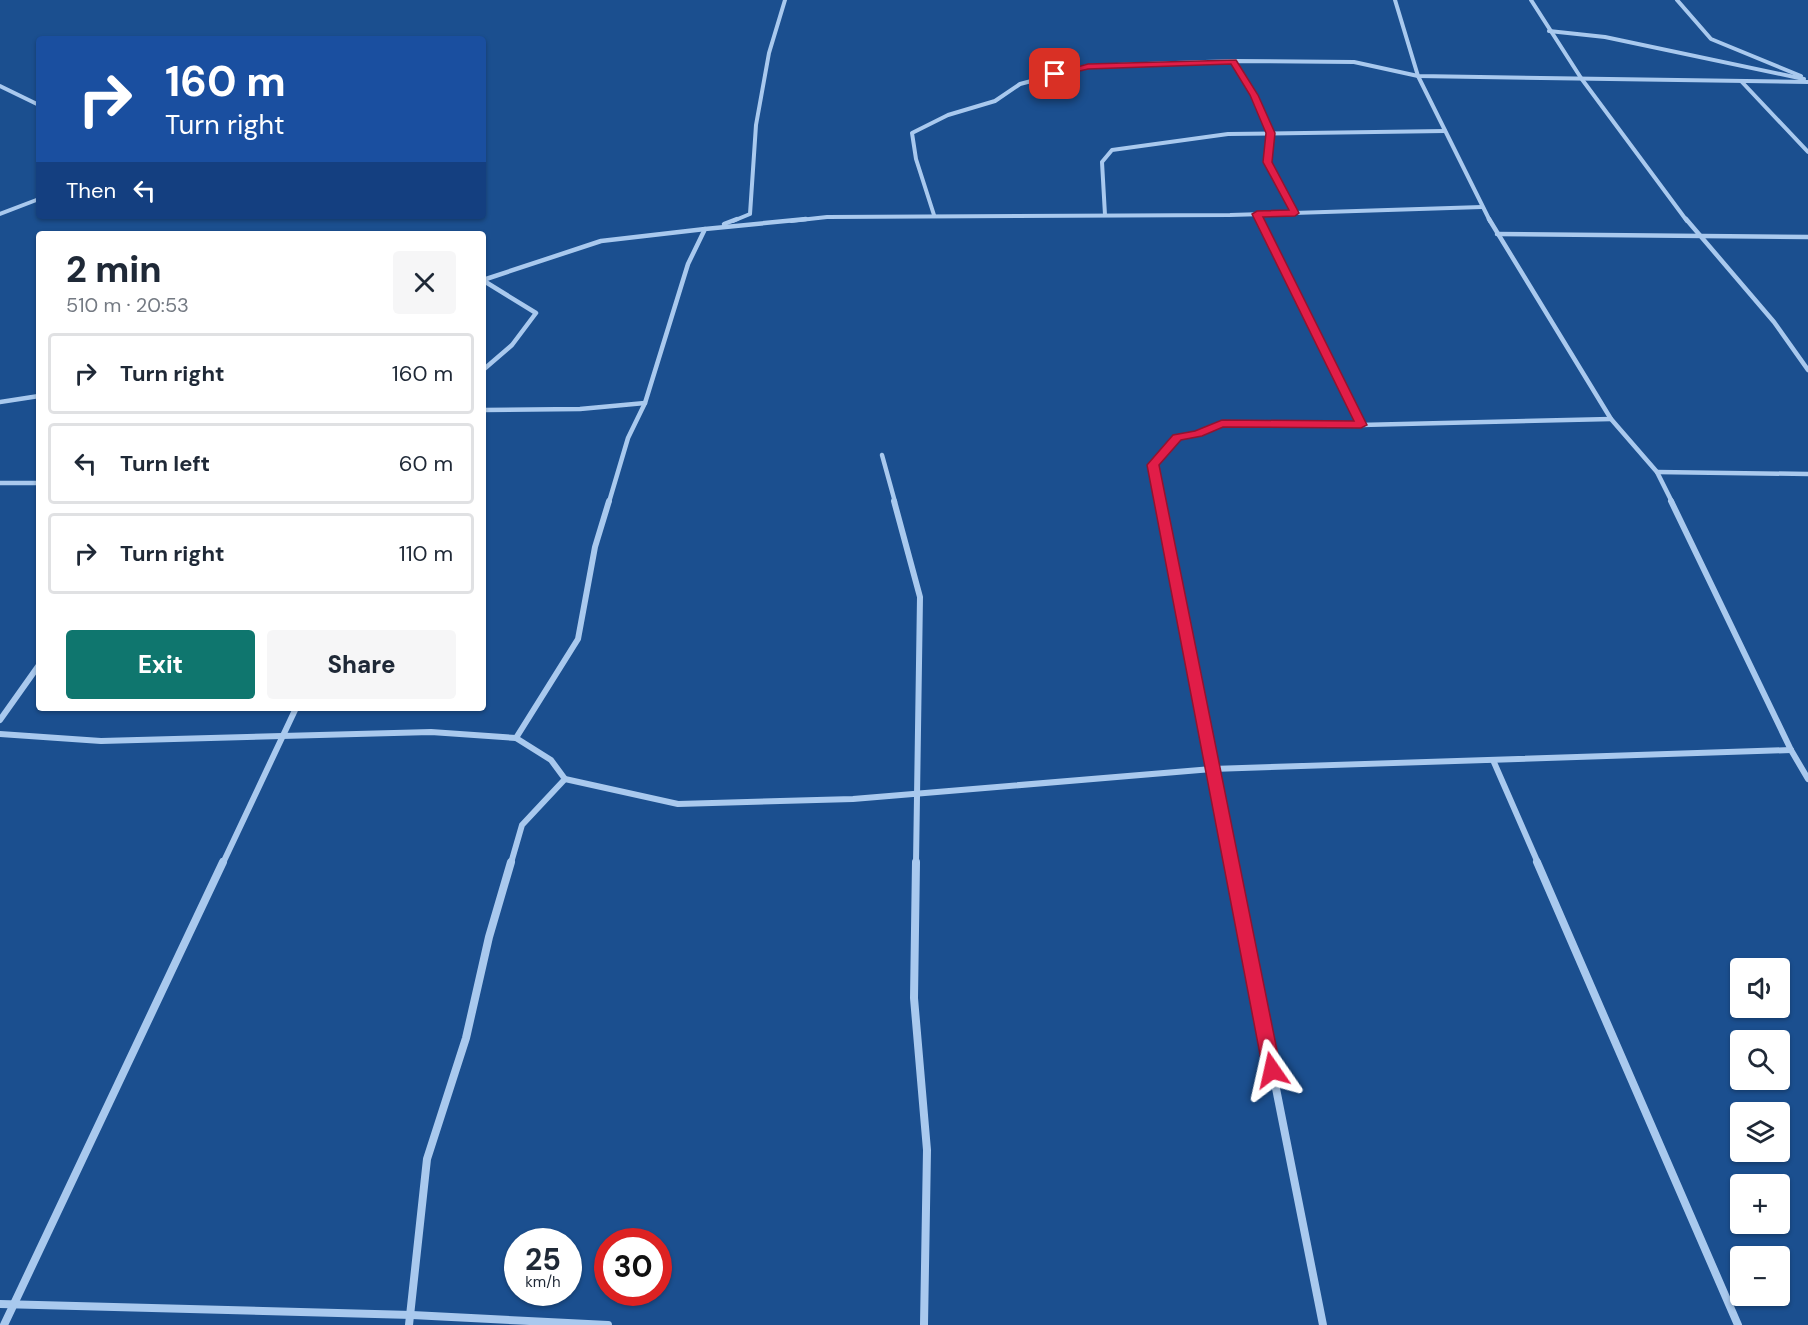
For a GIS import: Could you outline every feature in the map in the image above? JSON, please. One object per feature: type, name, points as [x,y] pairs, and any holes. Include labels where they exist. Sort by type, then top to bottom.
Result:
[{"type":"street","points":[[516,738],[578,639],[595,547],[628,438],[645,403],[688,264],[705,229],[750,214],[756,125],[769,53],[785,0]]},
{"type":"street","points":[[1395,0],[1418,76],[1482,207],[1611,418],[1657,472],[1791,750],[1808,779]]},
{"type":"street","points":[[1531,0],[1581,78],[1699,236],[1774,322],[1808,370]]},
{"type":"street","points":[[1677,0],[1711,39],[1808,80]]},
{"type":"street","points":[[1549,31],[1605,37],[1808,80]]},
{"type":"street","points":[[933,215],[912,133],[948,115],[995,101],[1020,84],[1088,66],[1234,61],[1353,62],[1418,76],[1808,80]]},
{"type":"street","points":[[1234,61],[1254,95],[1271,133],[1268,162],[1295,213]]},
{"type":"street","points":[[1741,81],[1808,152]]},
{"type":"street","points":[[0,86],[36,104]]},
{"type":"street","points":[[1105,215],[1102,162],[1112,150],[1228,134],[1445,132]]},
{"type":"street","points":[[0,214],[36,200]]},
{"type":"street","points":[[486,279],[601,241],[827,217],[1257,214],[1482,207]]},
{"type":"street","points":[[1257,214],[1361,425]]},
{"type":"street","points":[[1497,234],[1808,237]]},
{"type":"street","points":[[486,282],[536,313],[512,345],[486,367]]},
{"type":"street","points":[[0,402],[36,396]]},
{"type":"street","points":[[486,410],[580,410],[645,403]]},
{"type":"street","points":[[1323,1325],[1153,465],[1178,437],[1197,434],[1222,423],[1361,425],[1611,418]]},
{"type":"street","points":[[882,455],[920,597],[914,998],[927,1150],[924,1325]]},
{"type":"street","points":[[1657,472],[1808,474]]},
{"type":"street","points":[[0,483],[36,483]]},
{"type":"street","points":[[0,720],[36,669]]},
{"type":"street","points":[[4,1325],[295,711]]},
{"type":"street","points":[[0,734],[101,741],[431,732],[516,738],[551,760],[566,779],[678,804],[853,799],[1212,769],[1791,750]]},
{"type":"street","points":[[1493,759],[1738,1325]]},
{"type":"street","points":[[409,1325],[412,1315],[414,1262],[427,1159],[466,1038],[489,937],[522,825],[566,779]]},
{"type":"street","points":[[0,1304],[412,1315],[608,1325]]},
{"type":"route","points":[[1055,74],[1088,66],[1234,61],[1254,95],[1271,133],[1268,162],[1295,213],[1257,214],[1361,425],[1222,423],[1197,434],[1178,437],[1153,465],[1272,1070]]}]
